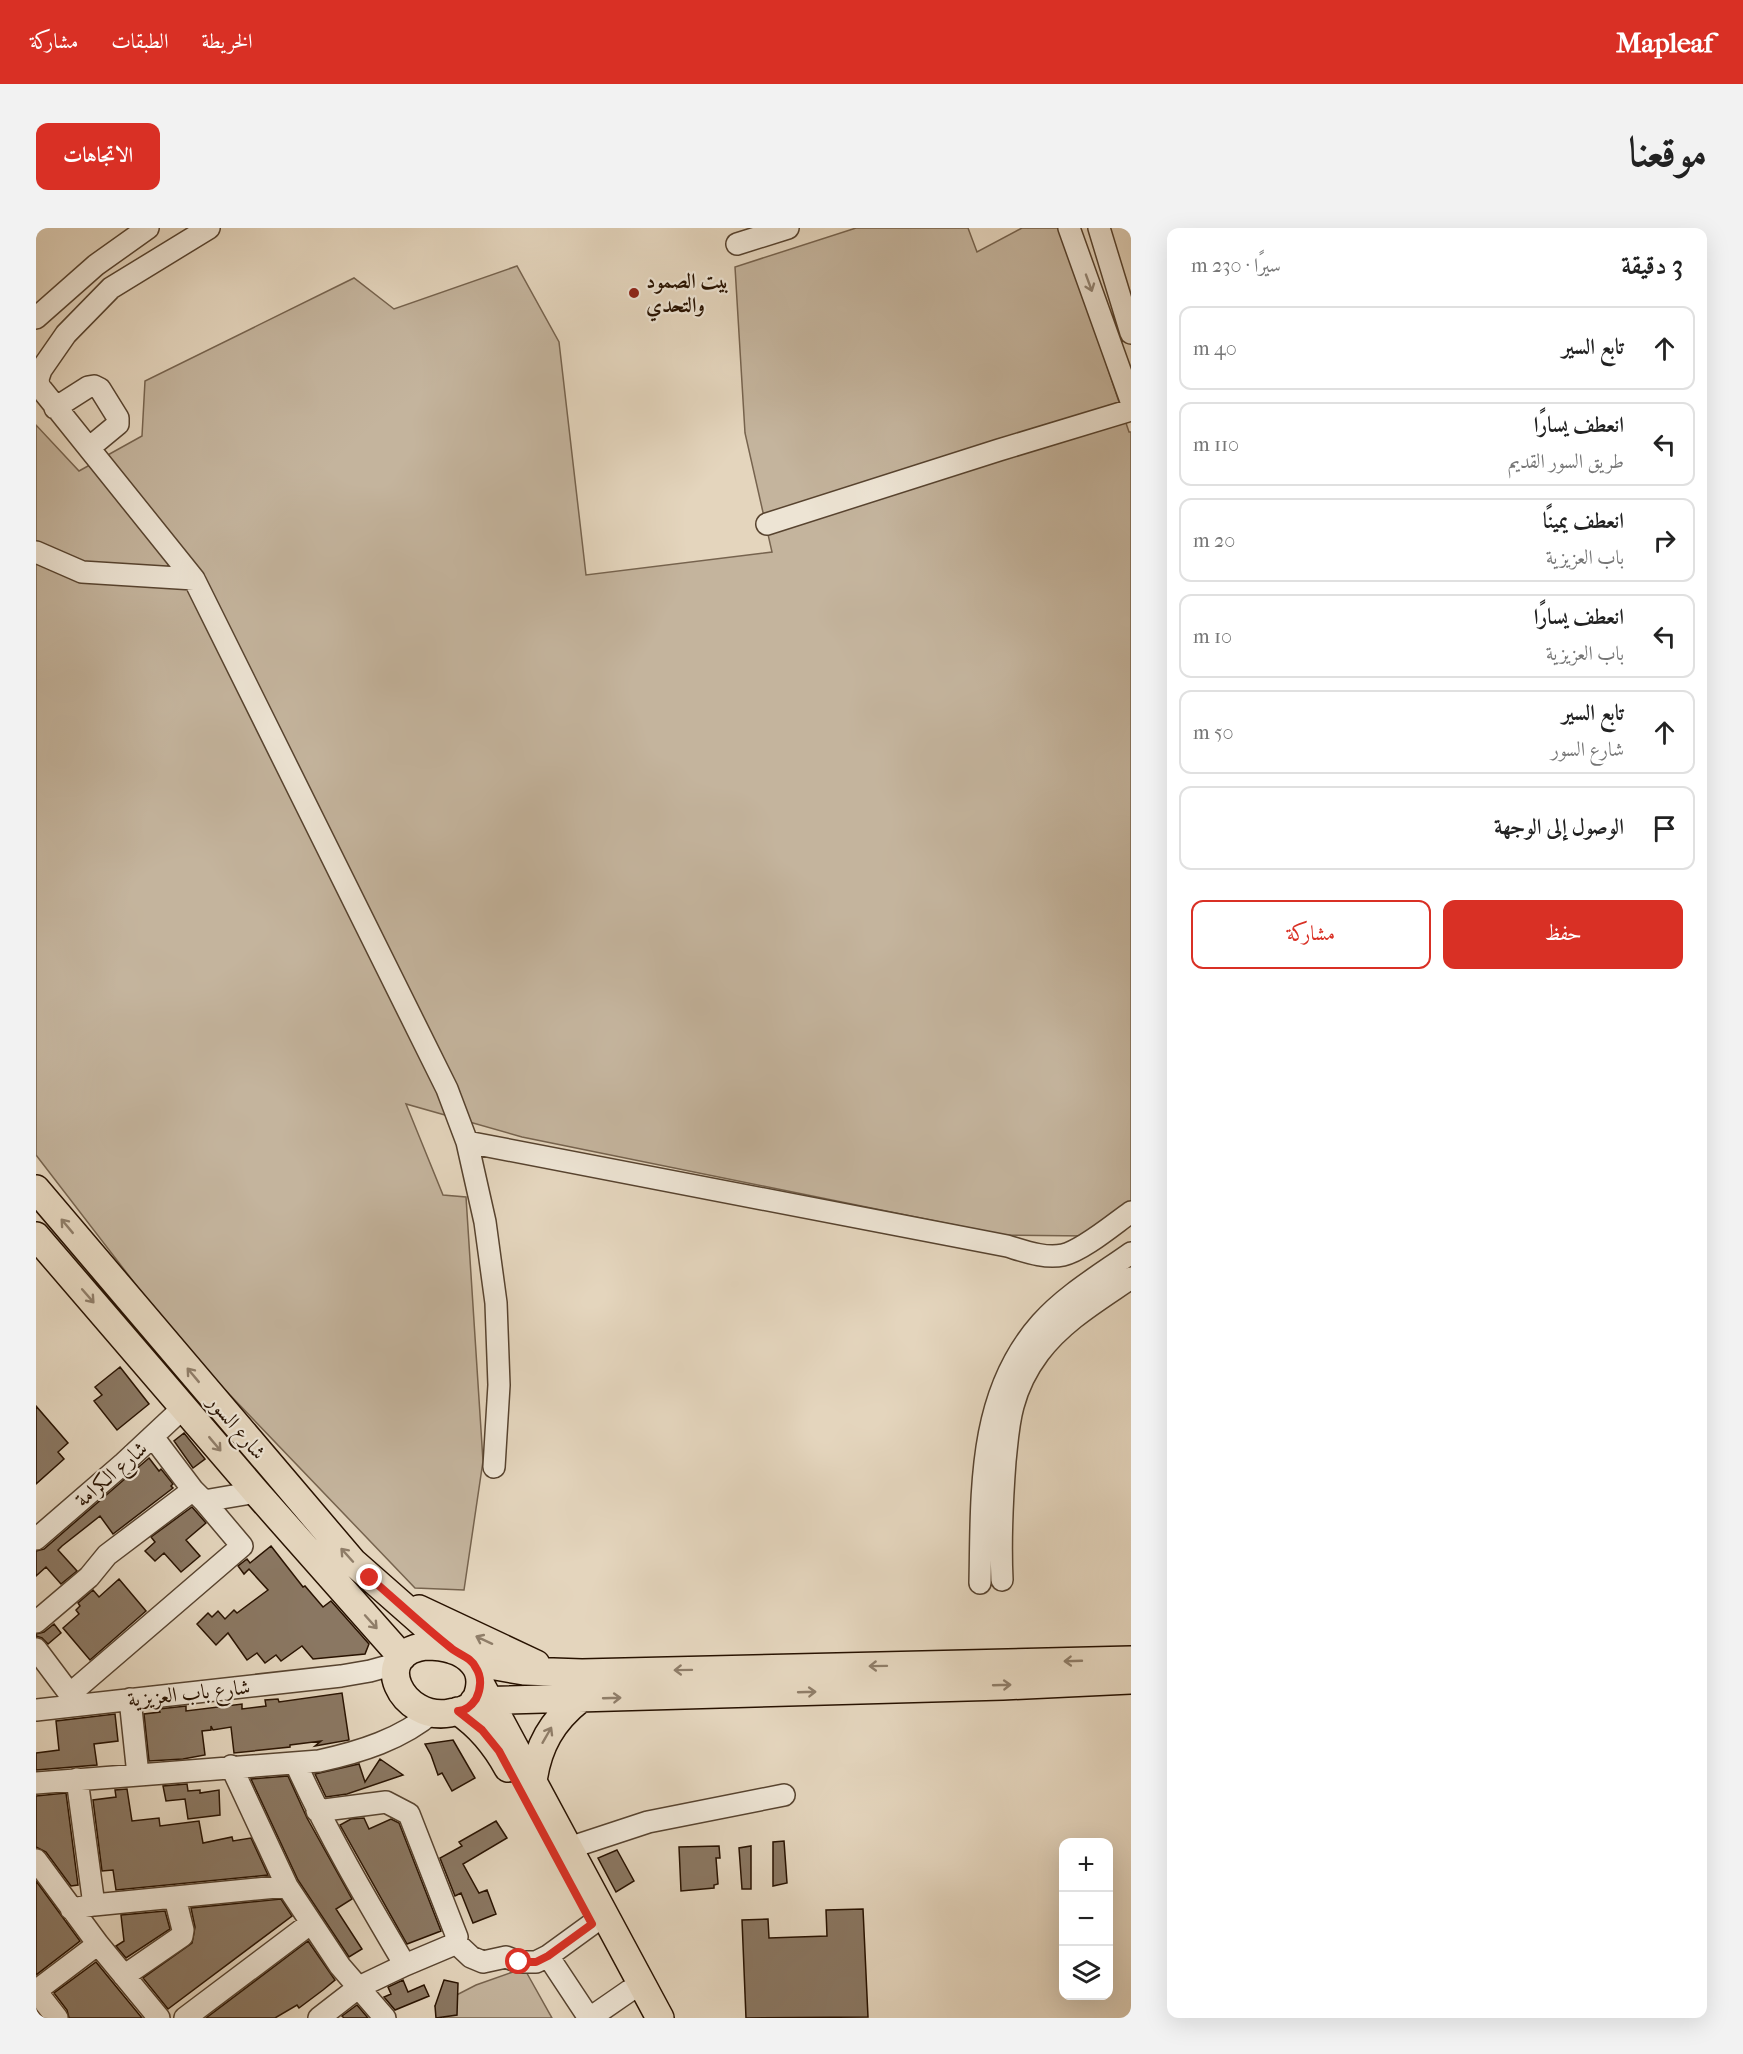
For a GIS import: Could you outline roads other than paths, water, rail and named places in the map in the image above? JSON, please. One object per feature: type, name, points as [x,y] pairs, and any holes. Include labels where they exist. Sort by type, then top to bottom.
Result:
[{"type":"main road","name":"شارع السور","points":[[36,1189],[353,1563],[392,1597],[466,1689]]},
{"type":"main road","name":"شارع السور","points":[[36,1236],[400,1660]]},
{"type":"main road","points":[[392,1597],[556,1673]]},
{"type":"main road","points":[[660,2018],[533,1781],[466,1689],[435,1646],[417,1647],[400,1660],[396,1680],[399,1690],[411,1703],[466,1689],[524,1671],[556,1673],[1131,1660]]},
{"type":"main road","points":[[466,1689],[580,1699],[1131,1680]]},
{"type":"main road","points":[[466,1689],[482,1730],[499,1751],[645,2018]]},
{"type":"main road","points":[[533,1781],[537,1757],[547,1734],[561,1715],[580,1699]]},
{"type":"street","points":[[36,318],[96,265],[148,228]]},
{"type":"street","points":[[209,228],[111,288],[66,334],[41,370],[38,379],[39,387],[194,579],[447,1089],[467,1142],[485,1222],[496,1303],[499,1385],[494,1467]]},
{"type":"street","points":[[737,244],[788,228]]},
{"type":"street","points":[[1069,228],[1131,401]]},
{"type":"street","points":[[1099,228],[1131,333]]},
{"type":"street","points":[[55,408],[88,387],[94,386],[100,389],[118,418],[118,424],[89,448]]},
{"type":"street","points":[[767,524],[1131,410]]},
{"type":"street","points":[[36,552],[82,572],[194,579]]},
{"type":"street","points":[[467,1142],[1007,1246],[1044,1256],[1063,1255],[1080,1248],[1131,1212]]},
{"type":"street","points":[[991,1574],[1002,1507],[1009,1427],[1033,1347],[1059,1305],[1131,1253]]},
{"type":"street","points":[[1033,1347],[1131,1278]]},
{"type":"street","name":"شارع الكرامة","points":[[36,1539],[184,1407]]},
{"type":"street","points":[[36,1649],[74,1699],[242,1546],[198,1495],[153,1437]]},
{"type":"street","points":[[36,1622],[89,1577],[107,1555],[198,1495],[256,1492]]},
{"type":"street","name":"شارع باب العزيزية","points":[[36,1710],[74,1699],[130,1700],[341,1676],[370,1671],[400,1660]]},
{"type":"street","name":"شارع باب العزيزية","points":[[341,1676],[370,1681],[399,1690]]},
{"type":"street","points":[[36,1783],[231,1766],[296,1764],[343,1756],[406,1731],[466,1689]]},
{"type":"street","points":[[130,1700],[138,1775]]},
{"type":"street","points":[[296,1764],[317,1811],[405,1965]]},
{"type":"street","points":[[231,1766],[287,1886],[340,1966],[385,2018]]},
{"type":"street","points":[[77,1779],[94,1905]]},
{"type":"street","points":[[569,1848],[648,1822],[784,1795]]},
{"type":"street","points":[[317,1811],[386,1802],[409,1814],[457,1937],[450,1946],[359,1987],[319,2018]]},
{"type":"street","points":[[36,1860],[98,1944],[159,2018]]},
{"type":"street","points":[[71,1909],[287,1886]]},
{"type":"street","points":[[124,1976],[182,1936],[183,1930],[175,1898]]},
{"type":"street","points":[[185,2018],[311,1923]]},
{"type":"street","points":[[455,1942],[471,1957],[483,1962],[506,1957],[519,1962],[536,1962],[592,1924]]},
{"type":"street","points":[[57,2018],[36,1991],[98,1944]]},
{"type":"street","points":[[548,1956],[590,2018],[629,1990]]},
{"type":"place","name":"بيت الصمود والتحدي","points":[[634,293]]}]
